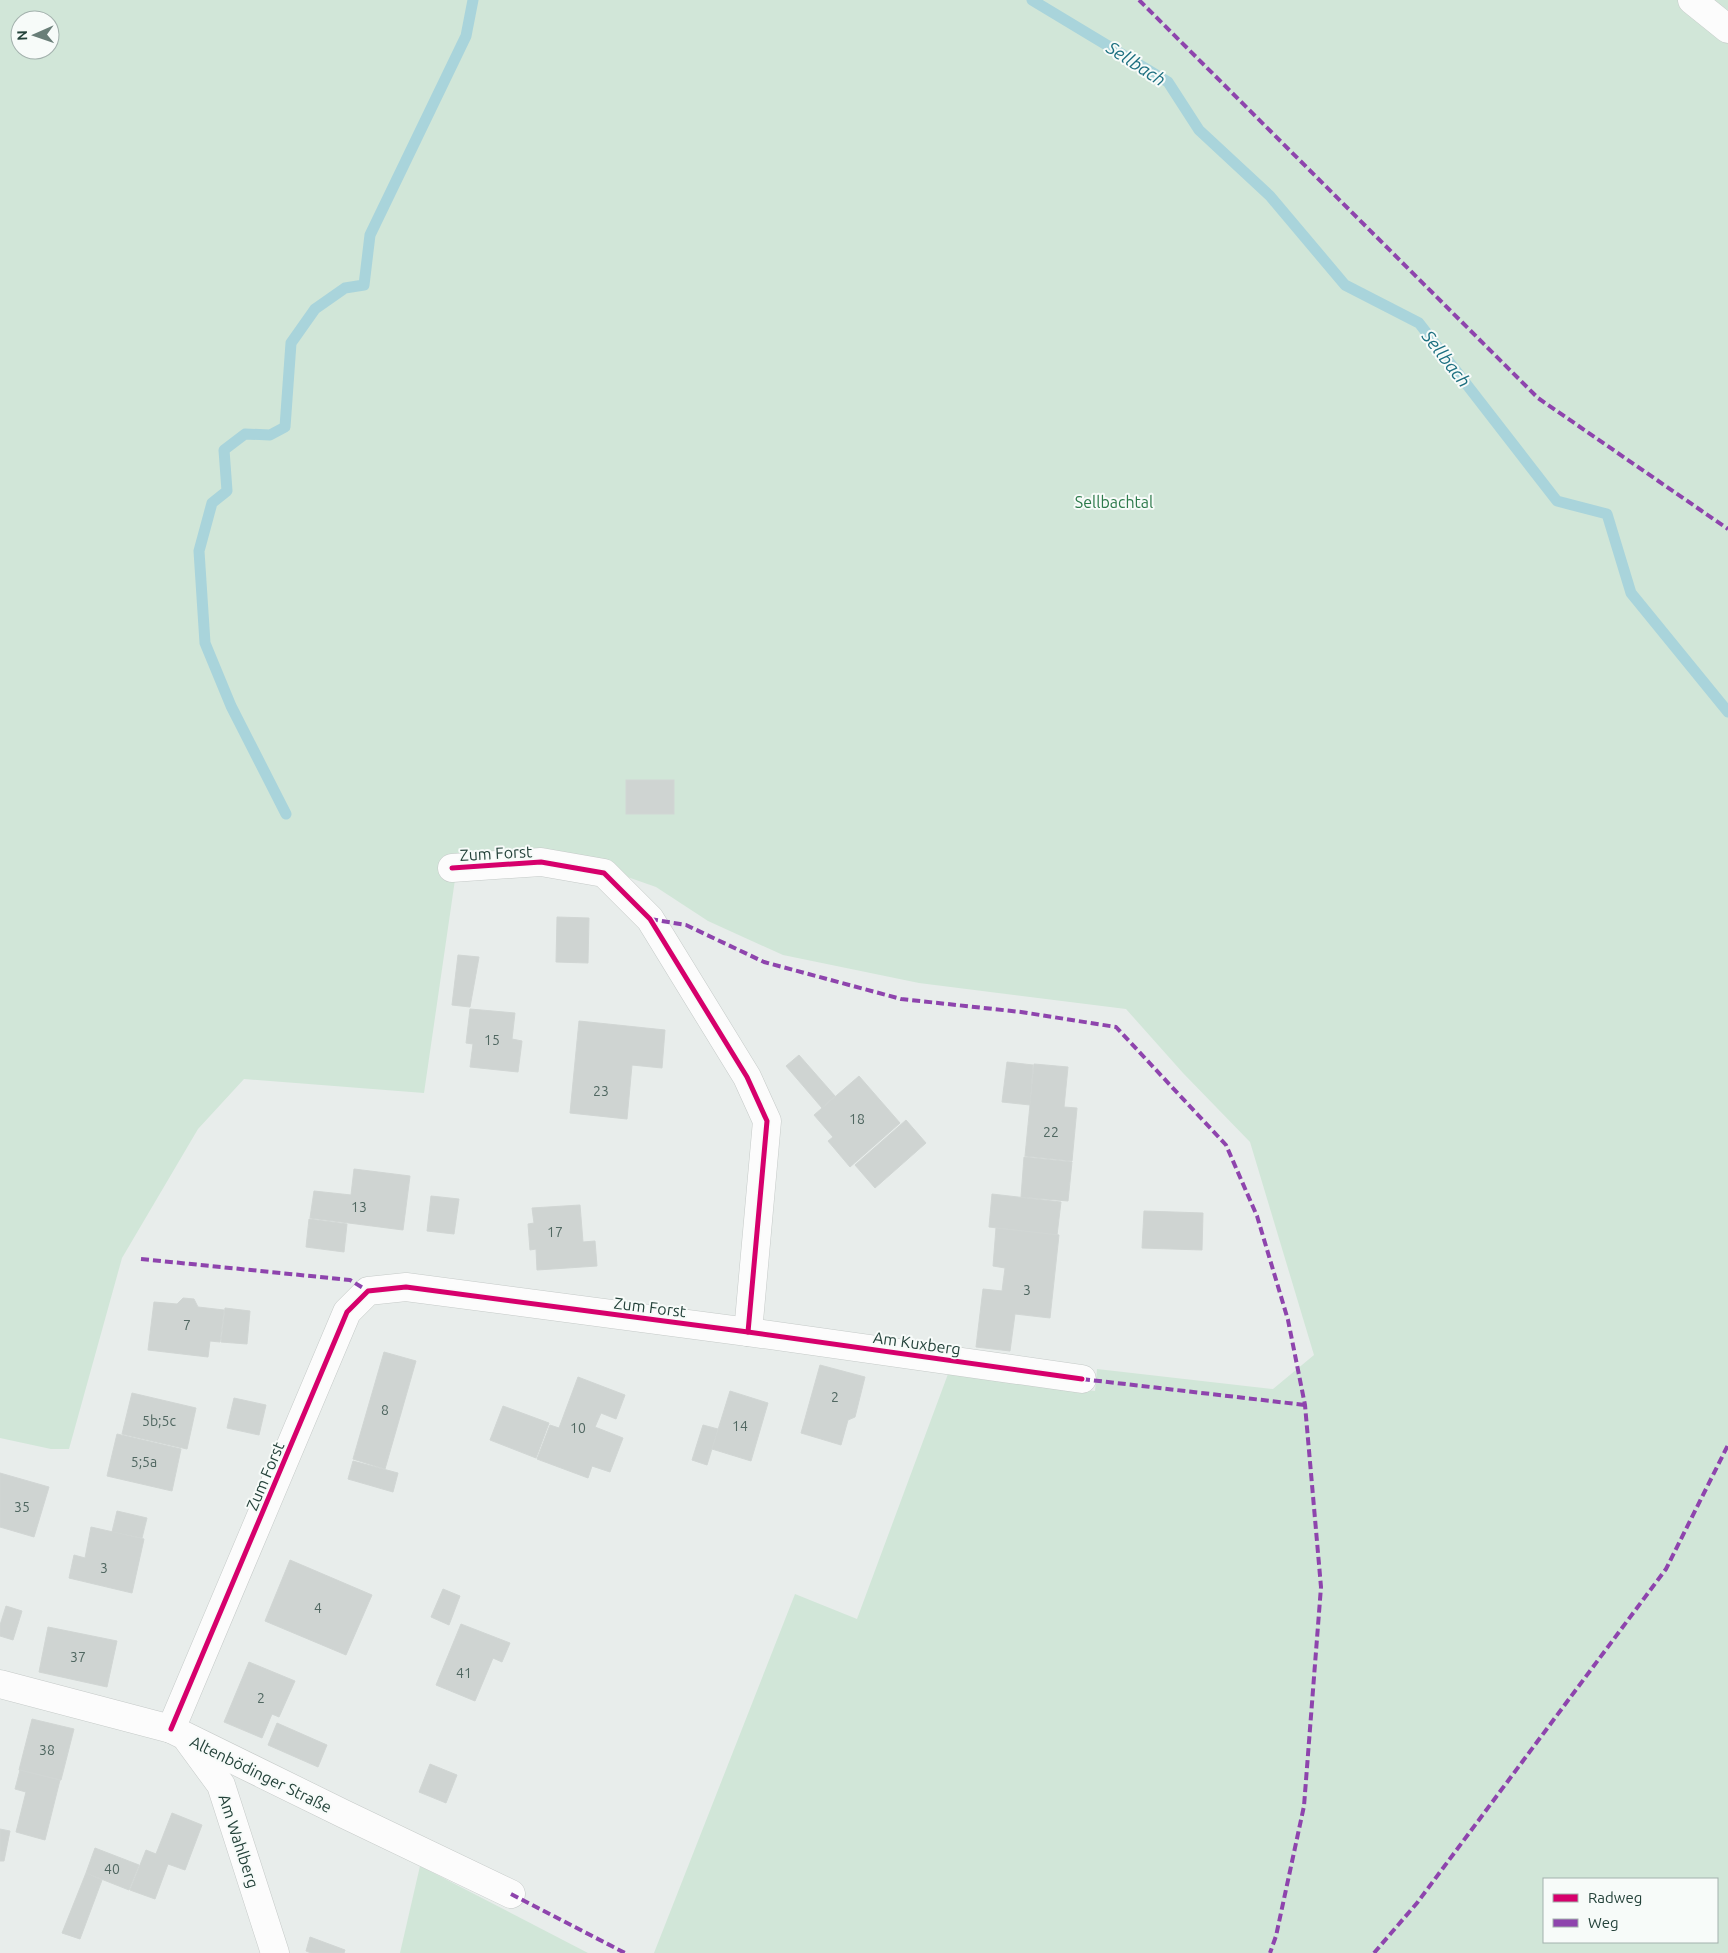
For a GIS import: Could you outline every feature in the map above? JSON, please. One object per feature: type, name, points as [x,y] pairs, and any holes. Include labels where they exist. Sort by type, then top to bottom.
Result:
[{"type":"street","points":[[1692,0],[1728,29]]},
{"type":"street","name":"Zum Forst","points":[[179,1732],[347,1312],[368,1291],[406,1287],[748,1332],[767,1121],[747,1077],[650,919],[604,873],[541,862],[452,868]]},
{"type":"street","name":"Am Kuxberg","points":[[748,1332],[1082,1379]]},
{"type":"street","name":"Altenbödinger Straße","points":[[0,1684],[179,1732],[511,1894]]},
{"type":"street","name":"Am Wahlberg","points":[[179,1732],[221,1785],[274,1953]]},
{"type":"green space","name":"Sellbachtal","points":[[0,0],[1728,0],[1728,1953],[654,1953],[795,1594],[857,1619],[948,1374],[1095,1391],[1097,1369],[1273,1389],[1314,1355],[1250,1142],[1183,1073],[1126,1009],[919,983],[783,955],[708,921],[656,887],[619,874],[458,859],[424,1093],[244,1079],[198,1129],[122,1258],[69,1449],[51,1449],[0,1438]]},
{"type":"green space","points":[[420,1866],[588,1953],[400,1953]]},
{"type":"building","points":[[626,780],[674,780],[674,814],[626,814]]},
{"type":"building","points":[[557,917],[589,918],[588,963],[556,962]]},
{"type":"building","points":[[458,955],[479,957],[470,1007],[452,1005]]},
{"type":"building","points":[[470,1009],[515,1013],[512,1039],[522,1041],[518,1072],[470,1067],[473,1044],[466,1043]]},
{"type":"building","points":[[579,1021],[665,1030],[662,1068],[632,1065],[627,1119],[570,1113]]},
{"type":"building","points":[[799,1055],[835,1096],[822,1108],[786,1066]]},
{"type":"building","points":[[1007,1062],[1033,1065],[1030,1105],[1002,1102]]},
{"type":"building","points":[[1034,1064],[1068,1067],[1064,1107],[1077,1108],[1072,1161],[1025,1156]]},
{"type":"building","points":[[859,1076],[900,1123],[850,1167],[828,1141],[833,1137],[814,1115]]},
{"type":"building","points":[[906,1120],[926,1143],[875,1188],[855,1165]]},
{"type":"building","points":[[1024,1157],[1072,1162],[1068,1201],[1021,1197]]},
{"type":"building","points":[[354,1169],[410,1176],[403,1230],[310,1218],[314,1191],[351,1195]]},
{"type":"building","points":[[992,1194],[1061,1202],[1057,1235],[989,1227]]},
{"type":"building","points":[[431,1196],[459,1199],[454,1234],[427,1231]]},
{"type":"building","points":[[580,1205],[583,1242],[595,1241],[597,1266],[537,1270],[536,1249],[530,1250],[528,1224],[534,1223],[532,1208]]},
{"type":"building","points":[[1144,1211],[1203,1213],[1202,1250],[1142,1248]]},
{"type":"building","points":[[309,1219],[347,1224],[344,1252],[306,1247]]},
{"type":"building","points":[[996,1228],[1059,1235],[1050,1318],[1015,1314],[1010,1351],[976,1347],[983,1289],[1002,1291],[1005,1268],[993,1266]]},
{"type":"building","points":[[183,1298],[194,1299],[198,1307],[224,1310],[220,1342],[210,1341],[208,1357],[148,1350],[154,1302],[177,1304]]},
{"type":"building","points":[[225,1308],[250,1311],[247,1344],[221,1342]]},
{"type":"building","points":[[384,1352],[416,1361],[385,1469],[353,1459]]},
{"type":"building","points":[[820,1365],[865,1377],[855,1417],[848,1420],[841,1445],[801,1433]]},
{"type":"building","points":[[578,1377],[625,1395],[616,1419],[601,1413],[595,1427],[623,1438],[610,1472],[592,1466],[588,1478],[537,1459],[550,1425],[559,1428]]},
{"type":"building","points":[[730,1391],[768,1403],[751,1461],[712,1449]]},
{"type":"building","points":[[132,1393],[196,1408],[187,1449],[122,1434]]},
{"type":"building","points":[[234,1398],[266,1405],[259,1435],[227,1428]]},
{"type":"building","points":[[503,1406],[549,1423],[536,1458],[490,1440]]},
{"type":"building","points":[[703,1425],[718,1429],[707,1465],[692,1460]]},
{"type":"building","points":[[117,1434],[181,1449],[172,1491],[107,1476]]},
{"type":"building","points":[[353,1461],[398,1473],[393,1492],[348,1479]]},
{"type":"building","points":[[0,1473],[49,1487],[34,1537],[0,1527]]},
{"type":"building","points":[[117,1511],[147,1518],[142,1538],[112,1532]]},
{"type":"building","points":[[91,1527],[144,1539],[132,1593],[69,1578],[74,1555],[85,1558]]},
{"type":"building","points":[[290,1560],[372,1595],[346,1655],[265,1621]]},
{"type":"building","points":[[443,1589],[460,1596],[449,1625],[431,1617]]},
{"type":"building","points":[[6,1606],[22,1611],[13,1640],[0,1636],[0,1625]]},
{"type":"building","points":[[461,1624],[510,1643],[502,1662],[493,1658],[475,1701],[436,1685]]},
{"type":"building","points":[[48,1627],[117,1641],[107,1687],[39,1672]]},
{"type":"building","points":[[249,1662],[295,1681],[279,1717],[272,1714],[262,1738],[224,1722]]},
{"type":"building","points":[[32,1719],[74,1729],[61,1780],[19,1770]]},
{"type":"building","points":[[277,1723],[327,1745],[318,1767],[268,1745]]},
{"type":"building","points":[[430,1764],[457,1775],[446,1803],[419,1792]]},
{"type":"building","points":[[20,1770],[60,1780],[45,1840],[16,1832],[26,1792],[15,1789]]},
{"type":"building","points":[[172,1813],[202,1825],[185,1870],[168,1864],[155,1899],[130,1890],[146,1850],[156,1854]]},
{"type":"building","points":[[0,1829],[10,1831],[4,1861],[0,1861]]},
{"type":"building","points":[[95,1848],[139,1865],[129,1890],[86,1873]]},
{"type":"building","points":[[86,1873],[102,1880],[80,1939],[62,1933]]},
{"type":"building","points":[[310,1937],[345,1950],[344,1953],[311,1953],[306,1951]]},
{"type":"waterway","points":[[286,814],[231,706],[205,643],[199,551],[212,503],[227,491],[224,450],[245,434],[270,435],[285,427],[291,343],[315,309],[345,288],[364,285],[370,235],[466,36],[473,0]]},
{"type":"waterway","name":"Sellbach","points":[[1032,0],[1168,82],[1199,130],[1270,196],[1345,285],[1419,323],[1557,501],[1607,514],[1631,593],[1728,712]]},
{"type":"marked path","points":[[1139,0],[1538,398],[1728,529]]},
{"type":"marked path","points":[[650,919],[686,925],[764,962],[901,999],[1021,1012],[1116,1027],[1226,1145],[1257,1216],[1288,1320],[1305,1405],[1321,1587],[1304,1806],[1276,1936],[1270,1953]]},
{"type":"marked path","points":[[141,1259],[350,1280],[368,1291]]},
{"type":"marked path","points":[[1082,1379],[1305,1405]]},
{"type":"marked path","points":[[1374,1953],[1417,1903],[1666,1569],[1728,1445]]},
{"type":"marked path","points":[[511,1894],[625,1953]]},
{"type":"cycle path","points":[[452,868],[541,862],[604,873],[650,919],[747,1077],[767,1121],[748,1332]]},
{"type":"cycle path","points":[[171,1729],[347,1312],[368,1291],[406,1287],[748,1332],[1082,1379]]}]
